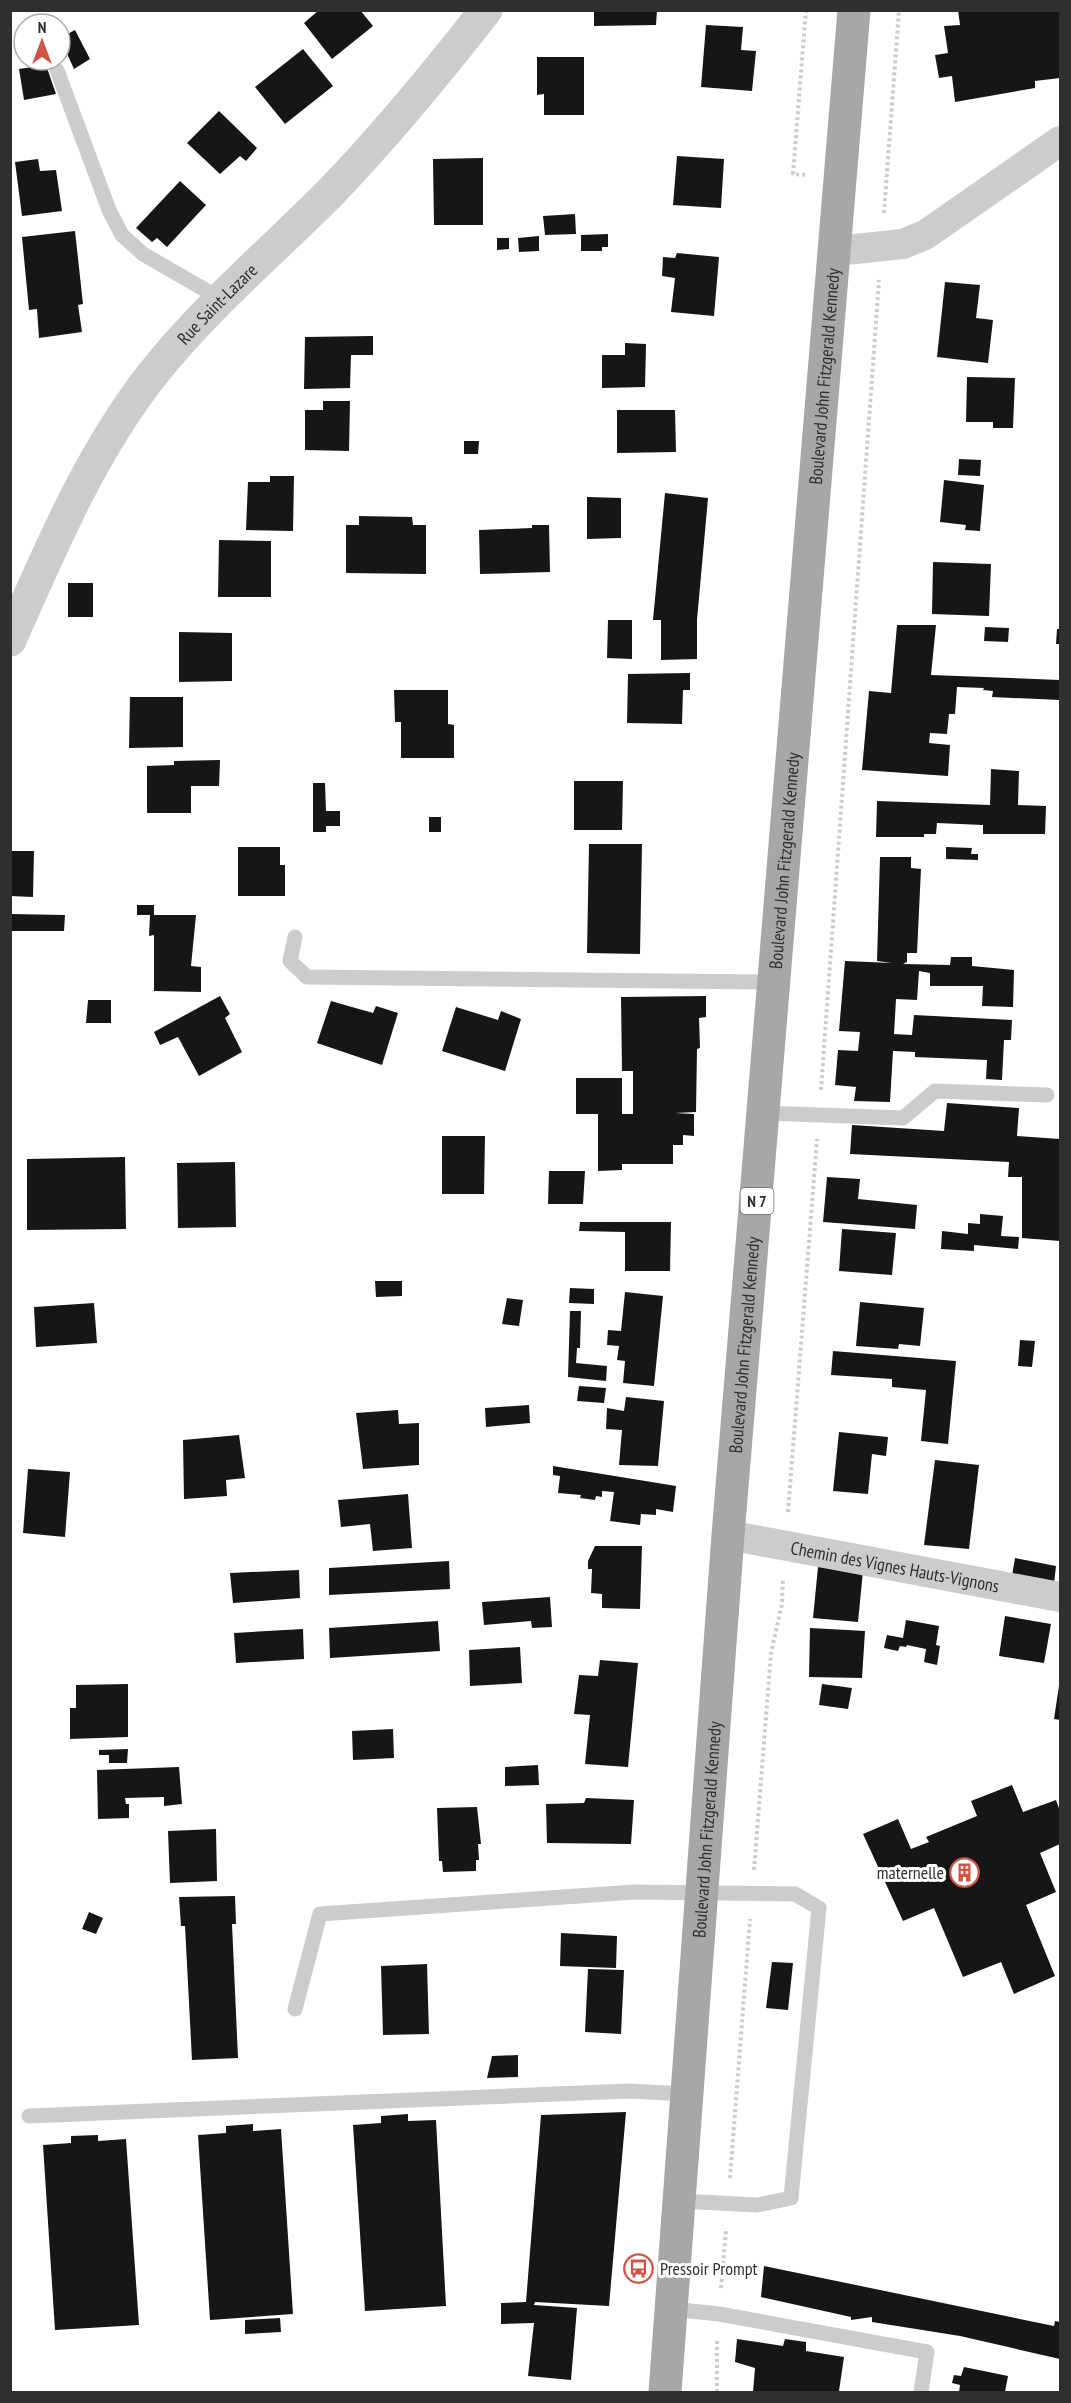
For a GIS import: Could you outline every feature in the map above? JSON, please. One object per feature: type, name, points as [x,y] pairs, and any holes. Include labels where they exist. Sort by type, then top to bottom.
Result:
[{"type":"main road","name":"Boulevard John Fitzgerald Kennedy","points":[[665,2392],[728,1535],[836,251],[854,10]]},
{"type":"street","name":"Rue Saint-Lazare","points":[[10,640],[76,493],[102,446],[183,336],[330,193],[415,100],[486,10]]},
{"type":"street","points":[[836,251],[903,244],[925,235],[1060,141]]},
{"type":"street","name":"Chemin des Vignes Hauts-Vignons","points":[[728,1535],[1060,1597]]},
{"type":"lane","points":[[58,72],[109,210],[122,235],[142,254],[221,298]]},
{"type":"lane","points":[[295,937],[290,961],[307,977],[775,982]]},
{"type":"lane","points":[[764,1113],[903,1118],[935,1091],[1047,1095]]},
{"type":"lane","points":[[295,2008],[320,1914],[635,1892],[795,1894],[819,1908],[791,2198],[757,2205],[680,2201]]},
{"type":"lane","points":[[29,2116],[628,2091],[688,2094]]},
{"type":"lane","points":[[672,2309],[719,2314],[927,2352],[921,2392]]},
{"type":"path","points":[[793,174],[806,10]]},
{"type":"path","points":[[855,627],[899,10]]},
{"type":"building","points":[[319,10],[360,10],[373,26],[332,59],[304,23]]},
{"type":"building","points":[[594,10],[657,10],[656,25],[594,26]]},
{"type":"building","points":[[958,10],[1060,10],[1060,78],[1035,81],[1035,88],[955,102],[952,76],[939,78],[935,55],[948,53],[944,26],[960,25]]},
{"type":"building","points":[[706,25],[743,27],[741,50],[756,51],[752,91],[701,87]]},
{"type":"building","points":[[75,30],[90,59],[74,69],[72,65],[72,32]]},
{"type":"building","points":[[303,49],[333,86],[285,124],[255,87]]},
{"type":"building","points":[[537,57],[584,57],[584,115],[544,115],[544,94],[537,95]]},
{"type":"building","points":[[19,72],[48,72],[56,94],[24,100]]},
{"type":"building","points":[[219,111],[257,148],[246,161],[240,156],[220,174],[187,143]]},
{"type":"building","points":[[677,156],[724,159],[721,208],[673,205]]},
{"type":"building","points":[[483,158],[483,225],[434,225],[433,159]]},
{"type":"building","points":[[38,159],[40,171],[56,170],[62,211],[22,216],[15,162]]},
{"type":"building","points":[[180,181],[206,205],[167,247],[157,238],[152,242],[136,228]]},
{"type":"building","points":[[575,214],[576,234],[545,235],[543,216]]},
{"type":"building","points":[[75,231],[83,304],[78,305],[82,332],[39,338],[37,309],[29,310],[22,237]]},
{"type":"building","points":[[608,234],[608,247],[602,247],[602,251],[581,251],[581,235]]},
{"type":"building","points":[[539,236],[539,251],[519,252],[518,238]]},
{"type":"building","points":[[497,238],[509,238],[509,249],[497,250]]},
{"type":"building","points":[[677,253],[719,257],[714,316],[671,312],[675,278],[662,276],[663,257],[675,258]]},
{"type":"building","points":[[945,282],[980,285],[976,318],[993,320],[988,363],[937,357]]},
{"type":"building","points":[[373,336],[373,355],[351,355],[350,388],[304,389],[305,337]]},
{"type":"building","points":[[625,343],[646,344],[645,387],[602,388],[602,355],[625,355]]},
{"type":"building","points":[[967,377],[1015,378],[1013,428],[993,428],[993,422],[966,422]]},
{"type":"building","points":[[323,401],[350,401],[349,451],[305,450],[305,410],[323,410]]},
{"type":"building","points":[[617,410],[675,410],[676,452],[617,453]]},
{"type":"building","points":[[464,441],[479,441],[478,454],[464,454]]},
{"type":"building","points":[[959,459],[981,460],[980,476],[958,475]]},
{"type":"building","points":[[270,476],[294,476],[293,531],[246,530],[248,482],[270,482]]},
{"type":"building","points":[[944,480],[984,485],[980,531],[965,530],[966,525],[940,522]]},
{"type":"building","points":[[665,493],[708,498],[697,620],[697,659],[661,660],[661,620],[653,620]]},
{"type":"building","points":[[587,497],[621,498],[621,538],[587,539]]},
{"type":"building","points":[[359,516],[412,517],[413,525],[426,525],[426,574],[346,573],[346,525],[359,525]]},
{"type":"building","points":[[532,525],[549,525],[550,572],[480,574],[479,530],[532,528]]},
{"type":"building","points":[[219,540],[271,541],[271,597],[218,597]]},
{"type":"building","points":[[933,562],[991,564],[989,616],[932,614]]},
{"type":"building","points":[[68,583],[93,583],[93,617],[68,617]]},
{"type":"building","points":[[608,620],[632,620],[632,659],[607,658]]},
{"type":"building","points":[[897,625],[936,625],[931,675],[1060,680],[1060,700],[992,697],[993,691],[983,690],[984,688],[957,687],[955,714],[949,714],[947,734],[930,733],[929,743],[950,745],[948,776],[862,770],[869,691],[891,693]]},
{"type":"building","points":[[985,627],[1009,628],[1008,642],[984,641]]},
{"type":"building","points":[[1057,629],[1060,629],[1060,644],[1056,644]]},
{"type":"building","points":[[179,632],[232,633],[232,681],[179,682]]},
{"type":"building","points":[[690,673],[690,690],[683,690],[682,724],[627,723],[628,674]]},
{"type":"building","points":[[394,690],[448,690],[448,724],[454,725],[454,758],[401,758],[401,722],[395,722]]},
{"type":"building","points":[[130,697],[183,697],[183,747],[129,748]]},
{"type":"building","points":[[220,760],[219,786],[191,786],[191,813],[147,813],[147,766],[174,765],[174,761]]},
{"type":"building","points":[[991,769],[1019,771],[1018,805],[1046,806],[1045,834],[983,834],[983,825],[937,823],[936,834],[924,834],[924,837],[876,837],[877,801],[990,805]]},
{"type":"building","points":[[574,781],[623,781],[622,830],[574,830]]},
{"type":"building","points":[[313,783],[325,783],[326,811],[340,811],[340,826],[326,826],[326,832],[313,832]]},
{"type":"building","points":[[429,817],[441,817],[441,832],[429,832]]},
{"type":"building","points":[[589,844],[642,844],[640,954],[587,953]]},
{"type":"building","points":[[238,847],[280,847],[280,865],[285,865],[285,896],[238,896]]},
{"type":"building","points":[[946,847],[972,848],[971,854],[978,854],[978,860],[946,859]]},
{"type":"building","points":[[10,851],[34,851],[33,897],[10,896]]},
{"type":"building","points":[[880,857],[911,857],[911,868],[921,869],[917,953],[907,953],[907,962],[903,964],[950,965],[951,957],[972,957],[972,966],[1014,970],[1013,1007],[982,1006],[983,986],[930,986],[930,973],[919,971],[917,1000],[896,999],[894,1034],[912,1035],[914,1015],[1012,1020],[1011,1040],[1004,1040],[1002,1080],[986,1079],[987,1060],[915,1057],[915,1052],[893,1051],[890,1102],[854,1101],[856,1087],[835,1085],[838,1050],[858,1051],[860,1032],[839,1031],[845,961],[892,963],[877,961]]},
{"type":"building","points":[[137,905],[154,905],[154,915],[196,915],[191,966],[201,967],[201,992],[154,991],[154,935],[149,936],[150,915],[137,915]]},
{"type":"building","points":[[10,914],[65,915],[64,931],[10,931]]},
{"type":"building","points":[[220,996],[230,1014],[225,1018],[242,1052],[199,1076],[178,1037],[160,1045],[154,1032]]},
{"type":"building","points":[[706,996],[706,1017],[699,1018],[700,1048],[697,1049],[696,1112],[675,1113],[694,1114],[694,1136],[683,1135],[683,1145],[673,1145],[673,1164],[622,1164],[622,1170],[598,1171],[598,1114],[576,1114],[576,1078],[622,1078],[622,1114],[633,1114],[633,1071],[622,1071],[621,997]]},
{"type":"building","points":[[88,1000],[111,1000],[111,1023],[86,1023]]},
{"type":"building","points":[[331,1001],[373,1013],[376,1006],[398,1013],[382,1065],[317,1043]]},
{"type":"building","points":[[456,1007],[498,1020],[501,1011],[521,1019],[505,1071],[442,1051]]},
{"type":"building","points":[[947,1103],[1019,1108],[1017,1136],[1060,1139],[1060,1241],[1022,1238],[1022,1177],[1008,1177],[1009,1162],[850,1154],[852,1125],[944,1131]]},
{"type":"building","points":[[442,1136],[485,1136],[484,1194],[442,1194]]},
{"type":"building","points":[[125,1157],[126,1229],[27,1230],[27,1159]]},
{"type":"building","points":[[235,1162],[236,1227],[178,1228],[177,1163]]},
{"type":"building","points":[[549,1171],[585,1171],[583,1204],[548,1204]]},
{"type":"building","points":[[827,1177],[860,1179],[858,1199],[917,1205],[915,1229],[823,1222]]},
{"type":"building","points":[[980,1214],[1003,1216],[1001,1236],[1019,1237],[1018,1249],[974,1245],[974,1251],[941,1249],[942,1231],[968,1234],[968,1223],[980,1224]]},
{"type":"building","points":[[580,1222],[671,1222],[670,1271],[625,1271],[625,1232],[579,1231]]},
{"type":"building","points":[[842,1229],[896,1233],[892,1275],[839,1271]]},
{"type":"building","points":[[375,1281],[402,1281],[402,1296],[376,1297]]},
{"type":"building","points":[[570,1288],[594,1289],[594,1304],[569,1303]]},
{"type":"building","points":[[625,1292],[663,1296],[654,1386],[623,1383],[625,1361],[617,1360],[619,1346],[607,1345],[608,1330],[621,1331]]},
{"type":"building","points":[[507,1298],[523,1300],[519,1326],[502,1324]]},
{"type":"building","points":[[860,1302],[924,1308],[920,1346],[899,1344],[898,1349],[856,1346]]},
{"type":"building","points":[[94,1303],[97,1343],[36,1347],[34,1307]]},
{"type":"building","points":[[570,1311],[581,1311],[580,1348],[577,1348],[576,1363],[607,1366],[606,1381],[568,1377]]},
{"type":"building","points":[[1020,1340],[1035,1341],[1032,1367],[1018,1366]]},
{"type":"building","points":[[833,1351],[956,1361],[948,1444],[921,1441],[926,1390],[892,1387],[892,1379],[831,1375]]},
{"type":"building","points":[[579,1386],[606,1388],[604,1403],[577,1401]]},
{"type":"building","points":[[626,1397],[664,1401],[658,1466],[619,1465],[622,1430],[606,1429],[607,1408],[624,1411]]},
{"type":"building","points":[[529,1405],[530,1423],[486,1427],[485,1408]]},
{"type":"building","points":[[398,1410],[399,1424],[419,1423],[419,1465],[363,1469],[356,1413]]},
{"type":"building","points":[[839,1432],[888,1437],[886,1456],[872,1454],[868,1494],[833,1491]]},
{"type":"building","points":[[239,1435],[245,1478],[226,1480],[227,1496],[184,1499],[183,1440]]},
{"type":"building","points":[[935,1460],[979,1465],[969,1549],[924,1545]]},
{"type":"building","points":[[553,1466],[676,1486],[673,1512],[656,1509],[656,1515],[641,1514],[640,1525],[610,1521],[614,1492],[602,1491],[602,1497],[596,1496],[595,1500],[580,1498],[581,1495],[558,1493],[560,1476],[553,1475]]},
{"type":"building","points":[[28,1469],[70,1472],[65,1537],[23,1533]]},
{"type":"building","points":[[408,1494],[412,1548],[373,1551],[370,1524],[341,1527],[338,1500]]},
{"type":"building","points":[[595,1546],[642,1546],[640,1609],[602,1608],[602,1594],[591,1593],[592,1569],[588,1569],[588,1561]]},
{"type":"building","points":[[1015,1558],[1056,1566],[1054,1584],[1012,1576]]},
{"type":"building","points":[[449,1561],[450,1589],[329,1595],[329,1568]]},
{"type":"building","points":[[818,1567],[863,1571],[858,1622],[813,1618]]},
{"type":"building","points":[[299,1570],[300,1598],[233,1603],[230,1573]]},
{"type":"building","points":[[550,1597],[552,1627],[532,1628],[531,1621],[484,1625],[482,1602]]},
{"type":"building","points":[[1005,1616],[1051,1624],[1044,1663],[999,1656]]},
{"type":"building","points":[[906,1620],[939,1626],[936,1645],[940,1646],[937,1665],[924,1662],[926,1649],[907,1645],[906,1647],[900,1646],[898,1651],[884,1648],[887,1635],[903,1638]]},
{"type":"building","points":[[438,1621],[440,1651],[330,1658],[329,1628]]},
{"type":"building","points":[[810,1628],[865,1631],[862,1678],[809,1677]]},
{"type":"building","points":[[303,1629],[304,1659],[236,1663],[234,1633]]},
{"type":"building","points":[[520,1647],[522,1683],[470,1686],[469,1650]]},
{"type":"building","points":[[600,1660],[638,1663],[628,1767],[585,1764],[590,1715],[574,1714],[579,1675],[598,1676]]},
{"type":"building","points":[[128,1684],[128,1737],[70,1739],[70,1708],[76,1708],[76,1685]]},
{"type":"building","points":[[822,1684],[852,1688],[848,1709],[819,1705]]},
{"type":"building","points":[[1060,1686],[1060,1720],[1054,1719]]},
{"type":"building","points":[[393,1729],[394,1758],[353,1760],[352,1731]]},
{"type":"building","points":[[128,1749],[127,1763],[109,1763],[109,1755],[99,1755],[99,1750]]},
{"type":"building","points":[[538,1765],[539,1785],[505,1786],[505,1767]]},
{"type":"building","points":[[179,1767],[182,1804],[164,1806],[164,1797],[125,1798],[126,1804],[129,1804],[129,1818],[98,1819],[97,1770]]},
{"type":"building","name":"maternelle","points":[[1012,1785],[1023,1812],[1056,1800],[1060,1811],[1060,1844],[1040,1853],[1056,1892],[1026,1905],[1055,1976],[1014,1994],[1001,1962],[963,1977],[934,1908],[903,1921],[863,1834],[898,1819],[911,1849],[929,1842],[926,1837],[977,1816],[971,1801]]},
{"type":"building","points":[[586,1798],[634,1800],[631,1844],[547,1843],[546,1804],[584,1803]]},
{"type":"building","points":[[477,1807],[481,1844],[478,1844],[479,1860],[476,1860],[476,1871],[443,1872],[442,1861],[439,1861],[437,1808]]},
{"type":"building","points":[[216,1829],[217,1881],[170,1883],[168,1831]]},
{"type":"building","points":[[235,1896],[236,1924],[232,1924],[238,2058],[192,2060],[185,1926],[181,1926],[179,1897]]},
{"type":"building","points":[[89,1912],[103,1918],[96,1934],[82,1929]]},
{"type":"building","points":[[561,1933],[617,1936],[616,1968],[560,1966]]},
{"type":"building","points":[[772,1962],[793,1963],[788,2010],[766,2008]]},
{"type":"building","points":[[427,1964],[429,2034],[383,2035],[381,1966]]},
{"type":"building","points":[[588,1969],[624,1970],[621,2034],[585,2032]]},
{"type":"building","points":[[518,2055],[518,2077],[487,2078],[492,2056]]},
{"type":"building","points":[[626,2112],[609,2306],[535,2302],[534,2305],[577,2308],[571,2380],[528,2376],[534,2323],[501,2324],[501,2303],[526,2302],[541,2115]]},
{"type":"building","points":[[408,2114],[408,2121],[436,2120],[446,2306],[365,2311],[353,2125],[381,2123],[381,2116]]},
{"type":"building","points":[[253,2124],[253,2131],[281,2129],[293,2314],[210,2320],[198,2135],[226,2133],[226,2126]]},
{"type":"building","points":[[98,2135],[98,2141],[126,2139],[139,2325],[55,2330],[43,2145],[71,2143],[71,2136]]},
{"type":"building","points":[[764,2266],[1054,2326],[1055,2321],[1060,2322],[1060,2359],[960,2336],[872,2322],[872,2317],[851,2320],[851,2317],[761,2297]]},
{"type":"building","points":[[280,2318],[281,2332],[245,2334],[245,2320]]},
{"type":"building","points":[[737,2339],[783,2346],[785,2339],[806,2342],[806,2351],[844,2357],[839,2391],[753,2392],[755,2368],[735,2362]]},
{"type":"building","points":[[964,2367],[1008,2376],[1005,2392],[959,2392],[960,2385],[952,2383],[954,2375],[961,2376]]},
{"type":"place","name":"maternelle","points":[[965,1872]]},
{"type":"place","name":"Pressoir Prompt","points":[[639,2268]]}]
